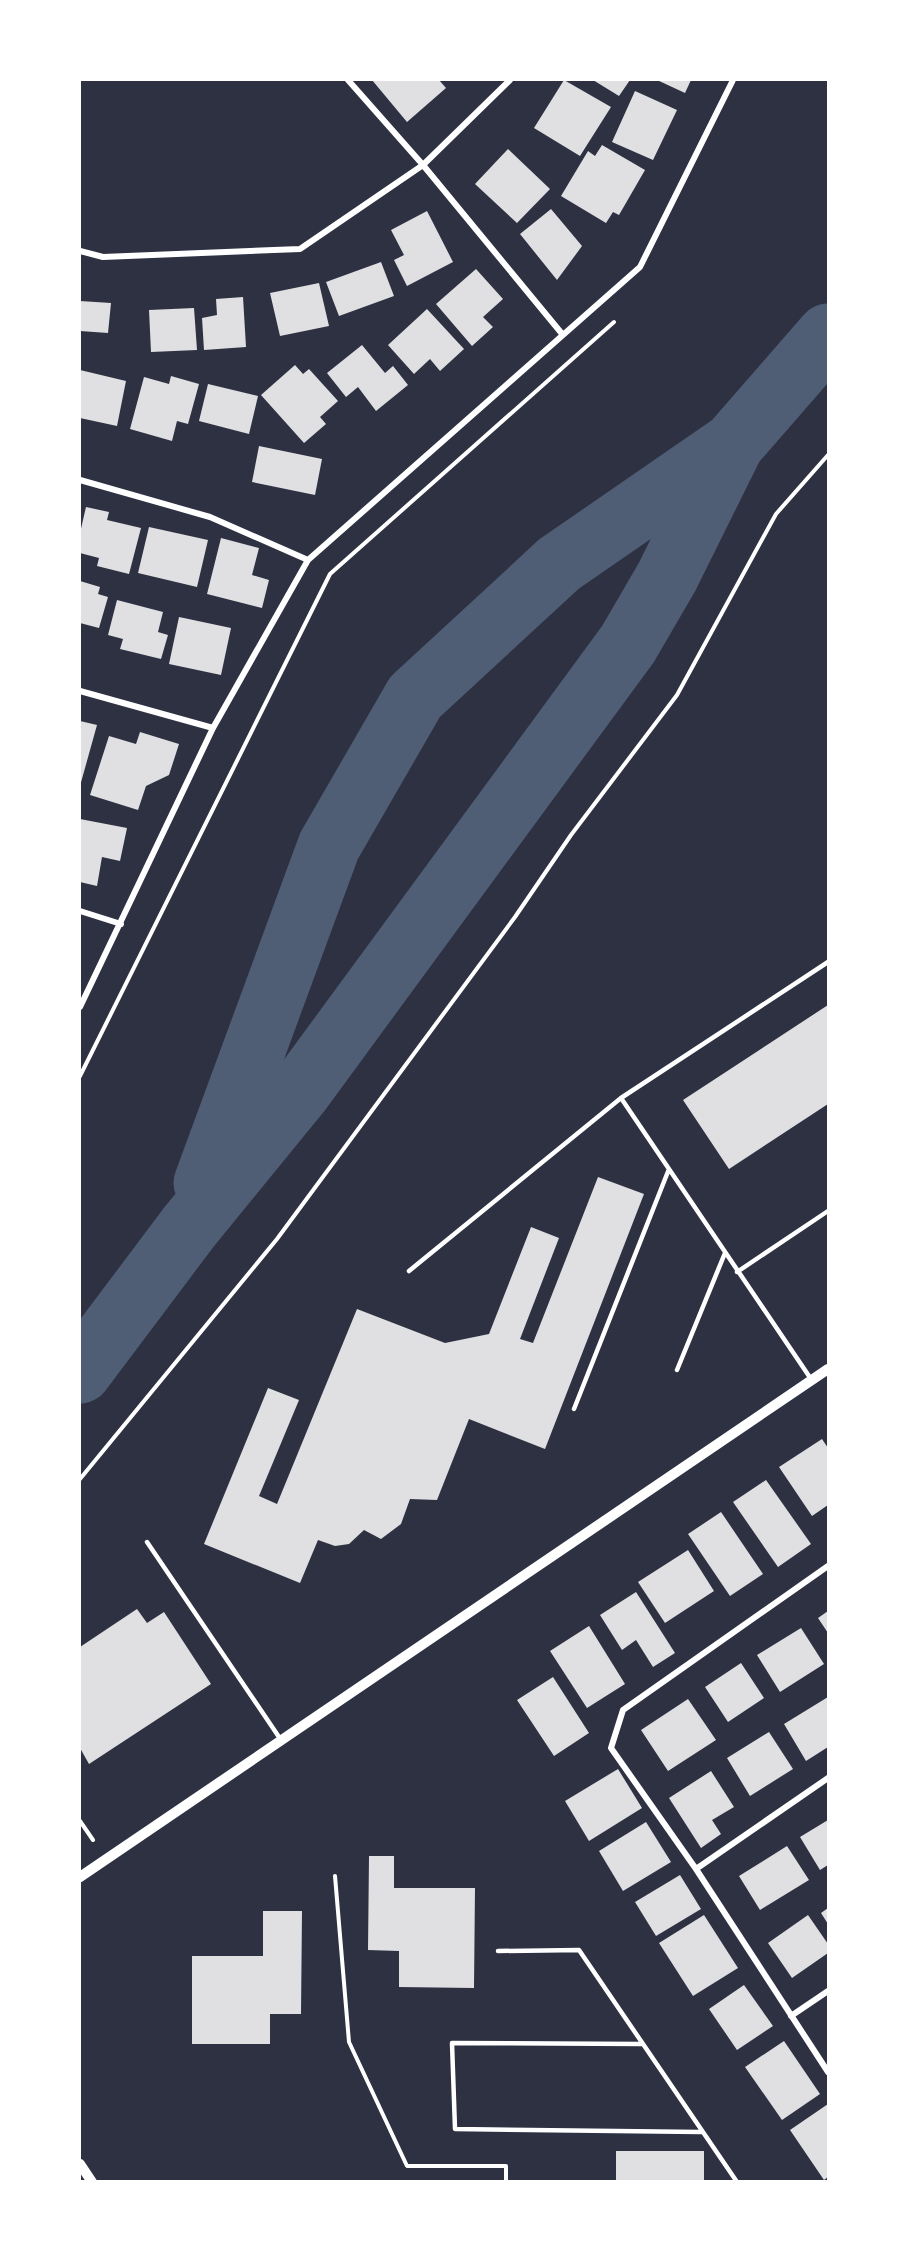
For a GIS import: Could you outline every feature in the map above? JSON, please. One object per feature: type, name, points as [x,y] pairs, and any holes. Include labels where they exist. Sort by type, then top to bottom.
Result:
[{"type":"street","points":[[348,80],[423,165],[563,335]]},
{"type":"street","points":[[80,251],[103,257],[300,249],[423,165],[510,80]]},
{"type":"street","points":[[80,1007],[213,728],[308,560],[640,267],[733,80]]},
{"type":"street","points":[[80,480],[210,517],[308,560]]},
{"type":"street","points":[[80,691],[213,728]]},
{"type":"street","points":[[80,911],[121,924]]},
{"type":"street","points":[[80,1877],[828,1369]]},
{"type":"street","points":[[828,1566],[623,1710],[611,1748],[696,1869],[828,2072]]},
{"type":"street","points":[[696,1869],[828,1778]]},
{"type":"street","points":[[791,2016],[828,1991]]},
{"type":"street","points":[[80,2164],[92,2181]]},
{"type":"lane","points":[[409,1270],[621,1098],[828,963]]},
{"type":"lane","points":[[621,1098],[811,1380]]},
{"type":"lane","points":[[574,1409],[669,1170]]},
{"type":"lane","points":[[737,1272],[828,1211]]},
{"type":"lane","points":[[677,1370],[724,1253]]},
{"type":"lane","points":[[147,1542],[281,1740]]},
{"type":"lane","points":[[498,1951],[579,1950],[701,2132],[711,2140],[737,2181]]},
{"type":"lane","points":[[641,2044],[453,2043],[455,2128],[701,2132]]},
{"type":"path","points":[[80,1076],[330,574],[622,315]]},
{"type":"path","points":[[80,1479],[277,1239],[515,917],[571,835],[677,695],[776,514],[828,455]]},
{"type":"path","points":[[335,1876],[349,2042],[407,2166],[506,2166],[506,2181]]},
{"type":"building","points":[[372,80],[439,80],[446,88],[407,122]]},
{"type":"building","points":[[564,80],[611,107],[580,156],[534,128]]},
{"type":"building","points":[[593,80],[630,80],[619,96]]},
{"type":"building","points":[[657,80],[691,80],[685,93]]},
{"type":"building","points":[[635,91],[677,110],[653,160],[612,142]]},
{"type":"building","points":[[602,145],[645,170],[619,215],[613,212],[606,223],[561,196],[588,151],[595,156]]},
{"type":"building","points":[[508,149],[550,189],[517,223],[475,184]]},
{"type":"building","points":[[551,209],[582,246],[557,280],[520,234]]},
{"type":"building","points":[[427,211],[453,262],[407,286],[394,260],[404,255],[391,230]]},
{"type":"building","points":[[381,262],[394,296],[339,316],[326,282]]},
{"type":"building","points":[[476,269],[503,299],[483,317],[493,327],[472,346],[436,304]]},
{"type":"building","points":[[319,283],[329,326],[280,336],[270,293]]},
{"type":"building","points":[[243,297],[246,347],[204,350],[202,318],[217,315],[216,299]]},
{"type":"building","points":[[80,301],[111,303],[108,333],[80,331]]},
{"type":"building","points":[[194,308],[197,350],[151,352],[149,310]]},
{"type":"building","points":[[427,309],[464,349],[440,371],[430,359],[414,374],[388,345]]},
{"type":"building","points":[[362,345],[385,373],[393,366],[408,385],[376,411],[358,387],[346,397],[327,373]]},
{"type":"building","points":[[295,365],[303,374],[309,369],[338,401],[320,417],[326,424],[304,443],[261,395]]},
{"type":"building","points":[[80,370],[126,381],[117,426],[80,418]]},
{"type":"building","points":[[171,376],[199,384],[188,424],[177,421],[172,441],[130,429],[144,377],[169,384]]},
{"type":"building","points":[[208,384],[258,396],[249,434],[199,421]]},
{"type":"building","points":[[259,446],[322,459],[315,495],[252,482]]},
{"type":"building","points":[[86,507],[109,512],[107,520],[141,528],[129,574],[97,566],[99,558],[80,553],[80,533]]},
{"type":"building","points":[[149,527],[208,540],[197,587],[138,573]]},
{"type":"building","points":[[221,538],[259,548],[252,575],[269,580],[262,608],[207,594]]},
{"type":"building","points":[[80,581],[100,587],[98,594],[108,597],[99,628],[80,623]]},
{"type":"building","points":[[117,600],[163,612],[158,632],[168,635],[161,659],[120,649],[123,639],[108,635]]},
{"type":"building","points":[[179,617],[231,628],[221,675],[169,664]]},
{"type":"building","points":[[80,721],[97,725],[80,786]]},
{"type":"building","points":[[140,732],[179,744],[169,775],[146,786],[138,810],[90,795],[109,736],[136,744]]},
{"type":"building","points":[[80,819],[127,828],[120,861],[102,857],[97,886],[80,882]]},
{"type":"building","points":[[828,1005],[828,1104],[729,1169],[683,1100]]},
{"type":"building","points":[[598,1177],[644,1194],[545,1449],[469,1419],[437,1500],[410,1499],[401,1524],[381,1539],[364,1530],[349,1544],[335,1546],[318,1540],[300,1583],[204,1544],[268,1388],[299,1400],[259,1496],[277,1504],[357,1309],[445,1343],[489,1334],[531,1227],[559,1238],[520,1339],[533,1343]]},
{"type":"building","points":[[822,1439],[828,1448],[828,1505],[812,1516],[779,1467]]},
{"type":"building","points":[[766,1480],[811,1544],[778,1567],[733,1502]]},
{"type":"building","points":[[721,1512],[763,1574],[730,1596],[688,1534]]},
{"type":"building","points":[[688,1550],[714,1591],[665,1623],[638,1582]]},
{"type":"building","points":[[636,1592],[675,1653],[653,1667],[636,1640],[622,1650],[600,1615]]},
{"type":"building","points":[[137,1609],[147,1623],[164,1612],[211,1684],[89,1764],[80,1748],[80,1647]]},
{"type":"building","points":[[828,1611],[828,1633],[818,1618]]},
{"type":"building","points":[[589,1626],[625,1684],[587,1708],[550,1651]]},
{"type":"building","points":[[801,1628],[824,1664],[780,1692],[757,1655]]},
{"type":"building","points":[[741,1663],[764,1698],[728,1722],[705,1687]]},
{"type":"building","points":[[553,1677],[589,1733],[554,1756],[517,1700]]},
{"type":"building","points":[[828,1697],[828,1747],[806,1761],[784,1724]]},
{"type":"building","points":[[688,1699],[716,1740],[668,1771],[641,1730]]},
{"type":"building","points":[[769,1732],[793,1769],[750,1796],[727,1758]]},
{"type":"building","points":[[618,1769],[642,1808],[589,1841],[565,1801]]},
{"type":"building","points":[[711,1771],[734,1807],[712,1820],[721,1834],[701,1848],[669,1798]]},
{"type":"building","points":[[828,1820],[828,1865],[820,1870],[800,1837]]},
{"type":"building","points":[[646,1822],[671,1862],[623,1891],[599,1851]]},
{"type":"building","points":[[787,1846],[809,1880],[760,1910],[739,1876]]},
{"type":"building","points":[[369,1856],[394,1856],[394,1888],[475,1888],[474,1988],[399,1987],[399,1951],[368,1950]]},
{"type":"building","points":[[680,1875],[701,1909],[656,1936],[635,1902]]},
{"type":"building","points":[[828,1908],[828,1924],[821,1913]]},
{"type":"building","points":[[263,1911],[302,1911],[301,2014],[270,2014],[270,2044],[192,2044],[192,1956],[263,1956]]},
{"type":"building","points":[[704,1915],[738,1968],[693,1996],[659,1943]]},
{"type":"building","points":[[808,1915],[828,1944],[828,1953],[792,1978],[768,1943]]},
{"type":"building","points":[[744,1985],[773,2026],[737,2050],[709,2009]]},
{"type":"building","points":[[784,2041],[820,2094],[782,2120],[745,2067]]},
{"type":"building","points":[[828,2104],[828,2177],[824,2180],[790,2130]]},
{"type":"building","points":[[616,2151],[704,2151],[704,2182],[616,2182]]},
{"type":"waterway","points":[[80,1372],[189,1227],[300,1091],[628,644],[667,577],[733,444],[828,335]]},
{"type":"waterway","points":[[205,1183],[329,846],[415,697],[559,564],[730,446]]}]
